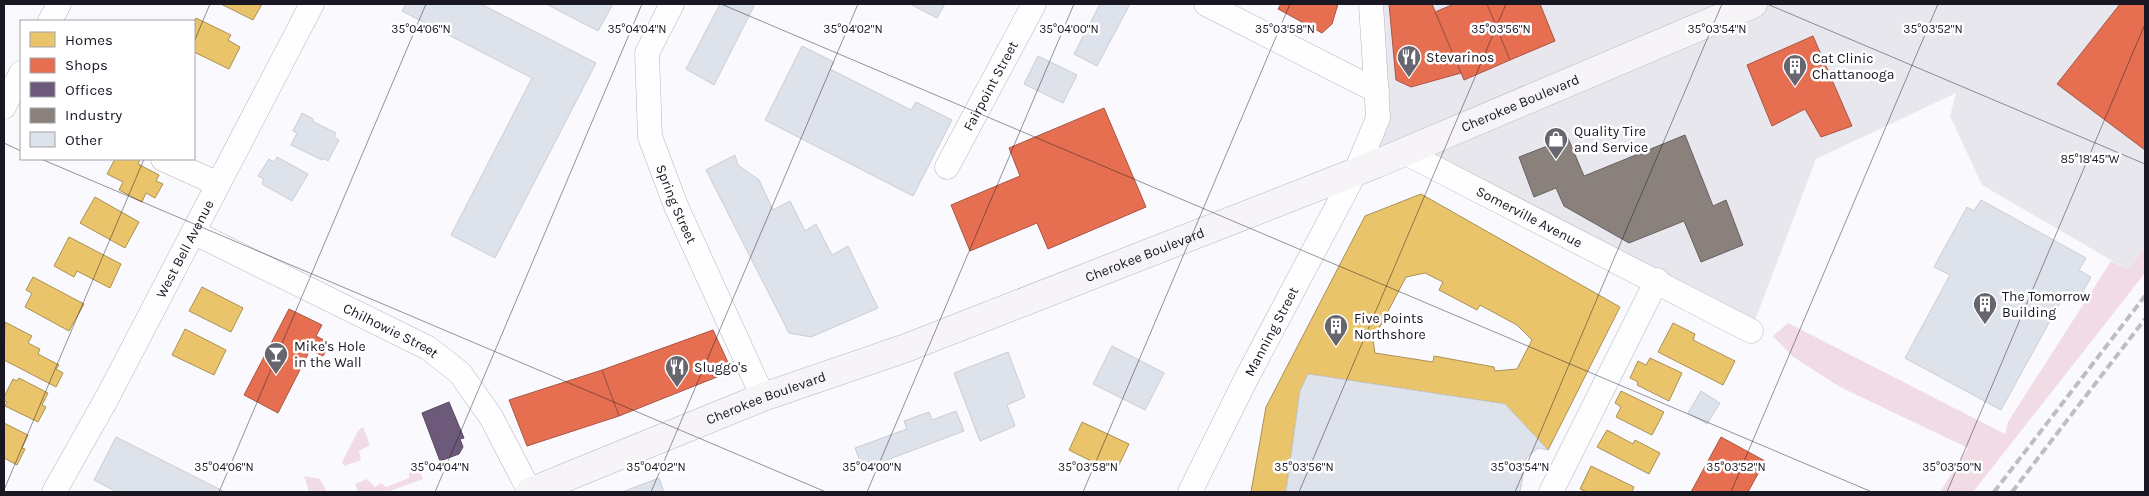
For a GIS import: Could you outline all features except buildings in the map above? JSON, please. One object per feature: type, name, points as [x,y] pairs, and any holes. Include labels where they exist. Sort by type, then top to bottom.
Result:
[{"type":"main road","name":"Cherokee Boulevard","points":[[530,492],[763,398],[906,348],[1404,152],[1753,4]]},
{"type":"street","points":[[51,20],[59,4]]},
{"type":"street","name":"West Bell Avenue","points":[[54,492],[107,398],[312,4]]},
{"type":"street","name":"Spring Street","points":[[672,4],[647,53],[650,137],[676,206],[763,398]]},
{"type":"street","name":"Fairpoint Street","points":[[947,167],[1034,4]]},
{"type":"street","points":[[1206,4],[1377,91]]},
{"type":"street","name":"Manning Street","points":[[1190,492],[1246,379],[1356,171],[1378,118],[1371,4]]},
{"type":"street","name":"Somerville Avenue","points":[[1404,152],[1657,280],[1751,331]]},
{"type":"street","points":[[165,160],[218,184]]},
{"type":"street","name":"Chilhowie Street","points":[[193,232],[428,348],[460,373],[492,417],[530,492]]},
{"type":"street","points":[[1551,492],[1657,280]]},
{"type":"shaded area","points":[[1371,4],[2145,4],[2145,247],[2128,270],[1982,185],[1950,116],[1956,93],[1816,159],[1751,331],[1404,152],[1376,164]]},
{"type":"shaded area","points":[[2145,247],[2145,273],[1973,492],[1940,492],[1968,448],[1840,387],[1792,356],[1773,336],[1788,323],[2005,434],[2008,422],[2111,261],[2128,270]]},
{"type":"shaded area","points":[[363,427],[370,445],[359,451],[361,460],[344,466],[342,462],[358,431]]},
{"type":"shaded area","points":[[419,468],[423,479],[387,492],[358,492],[355,484],[367,479],[375,487],[381,483],[386,487],[409,478],[409,472]]},
{"type":"shaded area","points":[[304,476],[320,479],[327,492],[309,492]]},
{"type":"railway","points":[[1994,492],[2145,296]]},
{"type":"railway","points":[[2012,492],[2145,319]]},
{"type":"place","name":"Stevarinos","points":[[1409,78]]},
{"type":"place","name":"Cat Clinic Chattanooga","points":[[1795,87]]},
{"type":"place","name":"Quality Tire and Service","points":[[1556,160]]},
{"type":"place","name":"The Tomorrow Building","points":[[1985,325]]},
{"type":"place","name":"Five Points Northshore","points":[[1336,347]]},
{"type":"place","name":"Mike's Hole in the Wall","points":[[276,375]]},
{"type":"place","name":"Sluggo's","points":[[677,388]]}]
